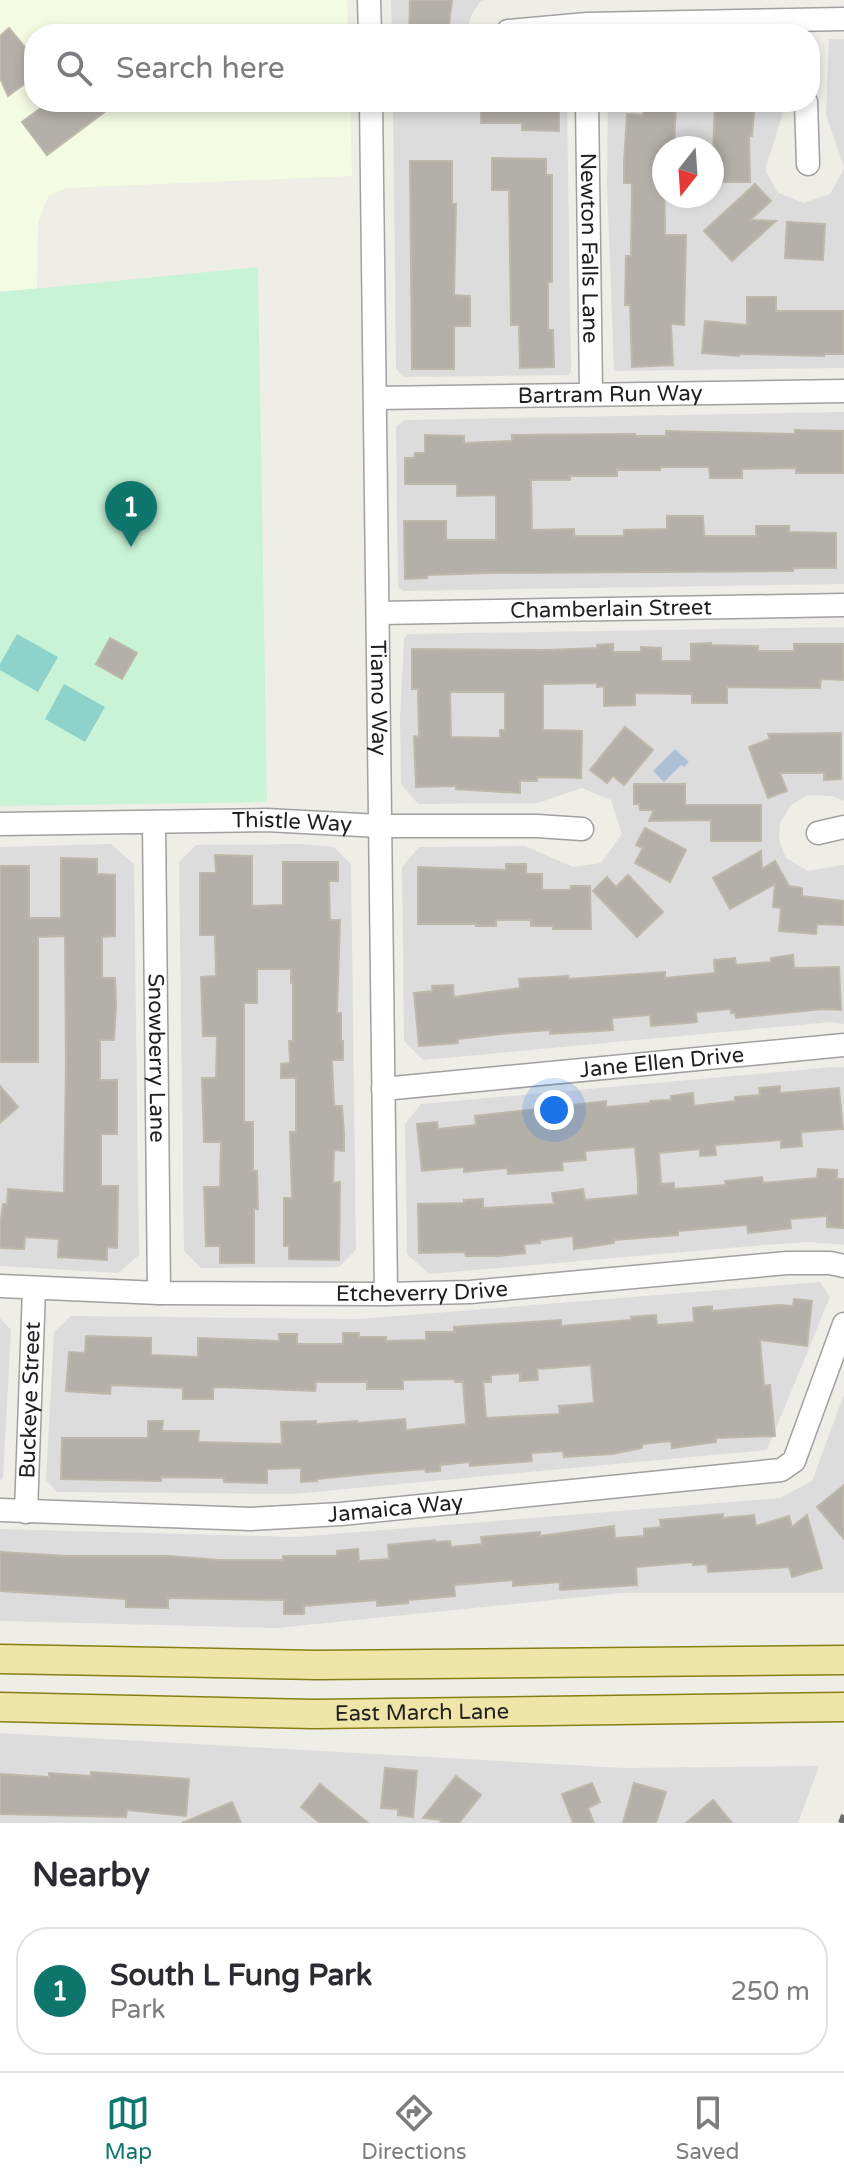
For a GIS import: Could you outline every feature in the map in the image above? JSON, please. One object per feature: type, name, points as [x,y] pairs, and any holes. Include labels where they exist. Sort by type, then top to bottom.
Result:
[{"type":"main road","points":[[0,1659],[317,1665],[844,1660]]},
{"type":"main road","name":"East March Lane","points":[[0,1707],[314,1714],[844,1707]]},
{"type":"street","points":[[369,0],[370,24]]},
{"type":"street","points":[[819,24],[844,19]]},
{"type":"street","name":"Tiamo Way","points":[[371,112],[386,1294]]},
{"type":"street","name":"Newton Falls Lane","points":[[587,112],[591,393]]},
{"type":"street","points":[[806,112],[808,164]]},
{"type":"street","name":"Bartram Run Way","points":[[376,398],[844,391]]},
{"type":"street","name":"Chamberlain Street","points":[[379,613],[844,605]]},
{"type":"street","name":"Thistle Way","points":[[0,824],[266,820],[380,826],[582,829]]},
{"type":"street","name":"Snowberry Lane","points":[[154,822],[159,1293]]},
{"type":"street","points":[[818,833],[844,827]]},
{"type":"street","name":"Jane Ellen Drive","points":[[383,1089],[844,1045]]},
{"type":"street","name":"Etcheverry Drive","points":[[0,1286],[159,1293],[386,1294],[470,1292],[787,1263],[844,1266]]},
{"type":"street","name":"Buckeye Street","points":[[26,1512],[34,1289]]},
{"type":"street","name":"Jamaica Way","points":[[0,1510],[251,1519],[341,1514],[772,1471],[789,1467],[797,1454],[844,1324]]},
{"type":"shaded area","points":[[0,0],[347,0],[348,24],[24,24],[24,112],[350,112],[352,176],[67,188],[49,195],[38,221],[37,289],[0,291]]},
{"type":"shaded area","points":[[391,0],[485,0],[479,3],[469,24],[392,24]]},
{"type":"shaded area","points":[[829,39],[844,39],[844,167],[826,115]]},
{"type":"shaded area","points":[[393,112],[567,112],[571,372],[568,375],[404,377],[396,369]]},
{"type":"shaded area","points":[[608,112],[782,112],[765,170],[778,193],[804,203],[830,194],[844,169],[844,368],[614,371],[607,183]]},
{"type":"shaded area","points":[[844,412],[844,584],[403,591],[398,587],[396,427],[405,420]]},
{"type":"shaded area","points":[[844,627],[844,801],[832,796],[808,795],[791,805],[780,823],[779,840],[786,858],[808,871],[844,865],[844,1024],[831,1022],[423,1060],[404,1041],[402,867],[419,847],[525,846],[573,867],[601,863],[622,834],[611,800],[582,788],[538,803],[418,804],[401,784],[400,718],[404,638],[408,634]]},
{"type":"shaded area","points":[[17,634],[58,657],[38,692],[0,670],[0,664]]},
{"type":"shaded area","points":[[64,684],[105,707],[85,742],[45,719]]},
{"type":"shaded area","points":[[675,749],[689,762],[684,767],[681,765],[664,782],[653,771]]},
{"type":"shaded area","points":[[111,844],[134,864],[139,1255],[118,1273],[0,1266],[0,847]]},
{"type":"shaded area","points":[[298,844],[334,847],[351,864],[356,1250],[339,1267],[201,1268],[184,1251],[179,862],[196,845]]},
{"type":"shaded area","points":[[844,1067],[844,1245],[809,1242],[764,1245],[429,1274],[407,1254],[405,1124],[421,1104]]},
{"type":"shaded area","points":[[820,1282],[830,1297],[767,1450],[293,1494],[57,1492],[46,1480],[54,1332],[71,1316],[359,1319]]},
{"type":"shaded area","points":[[0,1318],[11,1330],[3,1478],[0,1481]]},
{"type":"shaded area","points":[[844,1394],[844,1593],[622,1593],[277,1628],[0,1621],[0,1529],[297,1537],[780,1498],[812,1481]]},
{"type":"shaded area","points":[[0,1733],[624,1768],[819,1766],[798,1823],[0,1823]]},
{"type":"green space","points":[[258,267],[267,802],[0,806],[0,292]]},
{"type":"building","points":[[410,0],[452,0],[449,24],[409,24]]},
{"type":"building","points":[[9,28],[24,46],[24,84],[8,96],[0,78],[0,36]]},
{"type":"building","points":[[36,112],[105,112],[47,155],[22,122]]},
{"type":"building","points":[[481,112],[559,112],[559,131],[522,130],[522,123],[481,123]]},
{"type":"building","points":[[676,112],[675,136],[652,136],[652,208],[665,208],[665,235],[686,235],[684,325],[671,324],[673,365],[632,367],[630,305],[625,305],[626,256],[631,256],[632,183],[624,183],[627,114]]},
{"type":"building","points":[[715,112],[754,112],[752,136],[749,136],[750,182],[724,182],[724,136],[714,136]]},
{"type":"building","points":[[492,158],[546,159],[546,175],[552,175],[552,282],[548,282],[548,330],[553,330],[554,367],[520,368],[519,325],[511,325],[509,190],[492,190]]},
{"type":"building","points":[[410,161],[452,161],[452,204],[456,204],[454,295],[470,296],[470,326],[454,326],[454,369],[412,369]]},
{"type":"building","points":[[755,184],[771,201],[750,220],[776,221],[732,261],[704,231]]},
{"type":"building","points":[[787,222],[825,224],[823,260],[785,258]]},
{"type":"building","points":[[747,297],[776,297],[776,311],[844,311],[844,354],[739,356],[702,353],[705,321],[747,325]]},
{"type":"building","points":[[795,430],[844,431],[844,473],[796,473],[796,468],[742,469],[742,478],[710,478],[709,467],[660,467],[660,470],[617,470],[617,476],[531,480],[532,530],[574,529],[574,536],[624,536],[624,530],[667,529],[667,516],[703,516],[704,536],[756,536],[756,526],[789,526],[789,532],[836,533],[836,568],[490,573],[427,575],[427,578],[405,579],[404,521],[446,521],[446,540],[496,540],[496,495],[457,496],[457,484],[405,484],[405,458],[414,458],[415,453],[425,453],[425,435],[464,436],[464,443],[512,441],[512,435],[666,436],[666,431],[795,434]]},
{"type":"building","points":[[110,638],[137,653],[122,679],[96,664]]},
{"type":"building","points":[[613,644],[613,652],[641,652],[641,647],[661,648],[661,661],[691,661],[691,644],[758,646],[758,651],[794,651],[794,644],[844,644],[844,680],[821,679],[820,688],[727,687],[727,703],[692,703],[692,694],[635,693],[635,705],[604,706],[604,686],[597,687],[597,683],[543,684],[543,730],[582,731],[581,778],[537,777],[537,781],[520,781],[520,793],[456,789],[456,786],[416,787],[414,736],[419,737],[418,689],[412,689],[412,649],[547,650],[597,648],[597,645]],"holes":[[[450,692],[505,692],[505,730],[500,730],[500,738],[451,737]]]},
{"type":"building","points":[[625,727],[653,750],[624,785],[613,776],[607,783],[590,770]]},
{"type":"building","points":[[841,733],[841,779],[824,780],[824,773],[780,773],[787,791],[768,798],[749,747],[770,739],[768,734]]},
{"type":"building","points":[[634,784],[685,784],[685,805],[761,805],[761,841],[711,841],[711,820],[649,821],[654,810],[640,810],[639,804],[634,804]]},
{"type":"building","points":[[645,828],[686,850],[670,882],[635,863],[643,848],[636,845]]},
{"type":"building","points":[[761,851],[762,869],[775,861],[789,886],[802,888],[802,896],[844,901],[844,925],[817,924],[816,934],[779,931],[781,908],[773,907],[775,884],[730,909],[713,878]]},
{"type":"building","points":[[215,855],[252,856],[252,906],[283,905],[283,862],[338,862],[338,881],[329,881],[330,920],[340,920],[337,1013],[341,1013],[343,1060],[332,1060],[334,1106],[342,1106],[344,1133],[344,1151],[334,1150],[333,1183],[340,1182],[339,1260],[289,1259],[289,1246],[284,1246],[284,1198],[292,1198],[290,1132],[296,1132],[296,1078],[281,1078],[281,1064],[290,1063],[289,1041],[293,1041],[291,969],[257,969],[257,1003],[244,1003],[244,1122],[253,1122],[253,1171],[257,1171],[254,1263],[220,1263],[220,1246],[206,1246],[204,1187],[220,1187],[221,1142],[204,1142],[202,1078],[216,1078],[217,1036],[203,1036],[201,977],[216,976],[215,935],[200,935],[200,873],[216,873]]},
{"type":"building","points":[[61,858],[97,859],[97,874],[115,875],[115,936],[102,937],[102,978],[115,978],[116,1005],[114,1040],[100,1040],[100,1080],[117,1080],[117,1134],[101,1134],[101,1186],[118,1186],[117,1248],[107,1247],[107,1260],[58,1257],[59,1239],[25,1237],[24,1249],[0,1248],[0,1225],[8,1189],[64,1193],[66,1065],[65,936],[38,937],[38,1062],[0,1062],[0,866],[29,866],[29,918],[61,918]]},
{"type":"building","points":[[506,864],[526,864],[526,874],[542,874],[542,890],[590,886],[591,929],[531,926],[531,920],[496,920],[496,926],[418,924],[418,867],[506,870]]},
{"type":"building","points":[[628,875],[663,912],[637,937],[593,891],[607,877],[616,887]]},
{"type":"building","points":[[793,955],[794,968],[839,967],[841,1010],[736,1018],[731,1009],[696,1012],[697,1022],[651,1026],[650,1015],[612,1018],[613,1030],[500,1034],[458,1039],[458,1043],[419,1046],[414,993],[433,991],[432,986],[453,985],[454,997],[520,988],[519,979],[665,972],[665,978],[715,973],[714,960],[735,958],[736,965],[771,962],[771,958]]},
{"type":"building","points":[[0,1086],[18,1107],[0,1123]]},
{"type":"building","points":[[780,1086],[780,1093],[839,1088],[843,1129],[801,1132],[802,1146],[781,1148],[781,1140],[715,1145],[716,1155],[700,1156],[700,1149],[659,1153],[661,1184],[674,1183],[674,1189],[726,1185],[725,1181],[762,1177],[763,1183],[817,1178],[818,1169],[837,1170],[837,1179],[844,1179],[844,1228],[827,1227],[827,1216],[790,1219],[791,1228],[748,1233],[747,1225],[678,1231],[678,1235],[614,1240],[614,1243],[574,1249],[573,1236],[540,1240],[540,1243],[524,1244],[525,1253],[498,1256],[466,1256],[465,1252],[419,1253],[418,1204],[464,1203],[464,1200],[483,1199],[483,1208],[554,1204],[552,1193],[583,1189],[585,1200],[638,1195],[638,1181],[635,1147],[585,1151],[586,1160],[562,1162],[563,1170],[508,1174],[507,1168],[464,1172],[464,1167],[422,1171],[417,1124],[437,1122],[438,1129],[476,1125],[475,1116],[606,1101],[606,1107],[650,1103],[693,1093],[694,1106],[735,1101],[735,1097],[760,1095],[759,1088]]},
{"type":"building","points":[[794,1299],[812,1301],[807,1346],[760,1340],[764,1386],[770,1385],[775,1436],[716,1438],[716,1442],[672,1448],[671,1441],[642,1444],[642,1448],[612,1454],[564,1457],[563,1451],[531,1453],[532,1461],[470,1466],[469,1462],[440,1465],[440,1471],[426,1472],[425,1469],[301,1482],[301,1468],[267,1469],[267,1483],[224,1482],[224,1478],[161,1477],[161,1481],[61,1479],[62,1438],[148,1438],[148,1421],[163,1421],[162,1431],[199,1431],[198,1442],[282,1444],[281,1422],[316,1421],[316,1424],[405,1419],[406,1430],[466,1424],[463,1382],[455,1382],[455,1379],[403,1380],[403,1389],[367,1389],[367,1382],[316,1382],[315,1391],[218,1387],[213,1388],[213,1399],[183,1399],[183,1388],[111,1385],[110,1394],[66,1391],[69,1352],[85,1353],[86,1336],[151,1338],[151,1355],[198,1357],[198,1338],[279,1341],[279,1334],[297,1334],[297,1344],[343,1344],[343,1333],[359,1333],[359,1337],[386,1337],[386,1341],[426,1340],[426,1332],[454,1332],[454,1327],[561,1320],[561,1326],[656,1315],[657,1325],[694,1322],[693,1308],[712,1306],[712,1311],[793,1306]],"holes":[[[591,1365],[594,1403],[559,1406],[560,1414],[486,1418],[483,1382],[491,1382],[491,1375],[520,1373],[520,1381],[538,1380],[537,1369]]]},
{"type":"building","points":[[844,1485],[844,1539],[817,1507]]},
{"type":"building","points":[[723,1514],[723,1518],[754,1515],[756,1526],[789,1516],[792,1527],[807,1515],[822,1568],[792,1577],[789,1567],[708,1572],[707,1564],[693,1565],[693,1562],[636,1567],[637,1585],[560,1590],[560,1582],[513,1586],[513,1580],[454,1585],[455,1596],[377,1606],[377,1600],[304,1606],[304,1614],[284,1614],[284,1600],[168,1598],[168,1608],[126,1607],[126,1599],[0,1591],[0,1552],[283,1560],[283,1556],[337,1556],[337,1551],[358,1549],[359,1561],[389,1559],[388,1545],[435,1540],[450,1541],[451,1547],[482,1544],[481,1537],[540,1532],[540,1536],[614,1526],[615,1538],[644,1536],[644,1529],[661,1527],[660,1520]]},
{"type":"building","points":[[385,1768],[417,1771],[413,1817],[398,1815],[398,1809],[381,1808]]},
{"type":"building","points":[[91,1772],[189,1779],[186,1816],[127,1810],[126,1817],[0,1814],[0,1774],[49,1777],[49,1773],[91,1776]]},
{"type":"building","points":[[456,1776],[481,1795],[459,1823],[440,1823],[442,1820],[423,1818]]},
{"type":"building","points":[[592,1783],[600,1802],[588,1808],[594,1823],[573,1823],[562,1794]]},
{"type":"building","points":[[634,1783],[666,1792],[656,1823],[623,1823]]},
{"type":"building","points":[[320,1784],[368,1823],[320,1823],[301,1807]]},
{"type":"building","points":[[713,1800],[732,1823],[686,1823]]},
{"type":"building","points":[[232,1802],[241,1823],[182,1823]]},
{"type":"railway","points":[[841,1823],[844,1815]]},
{"type":"place","name":"South L Fung Park","points":[[131,547]]}]
